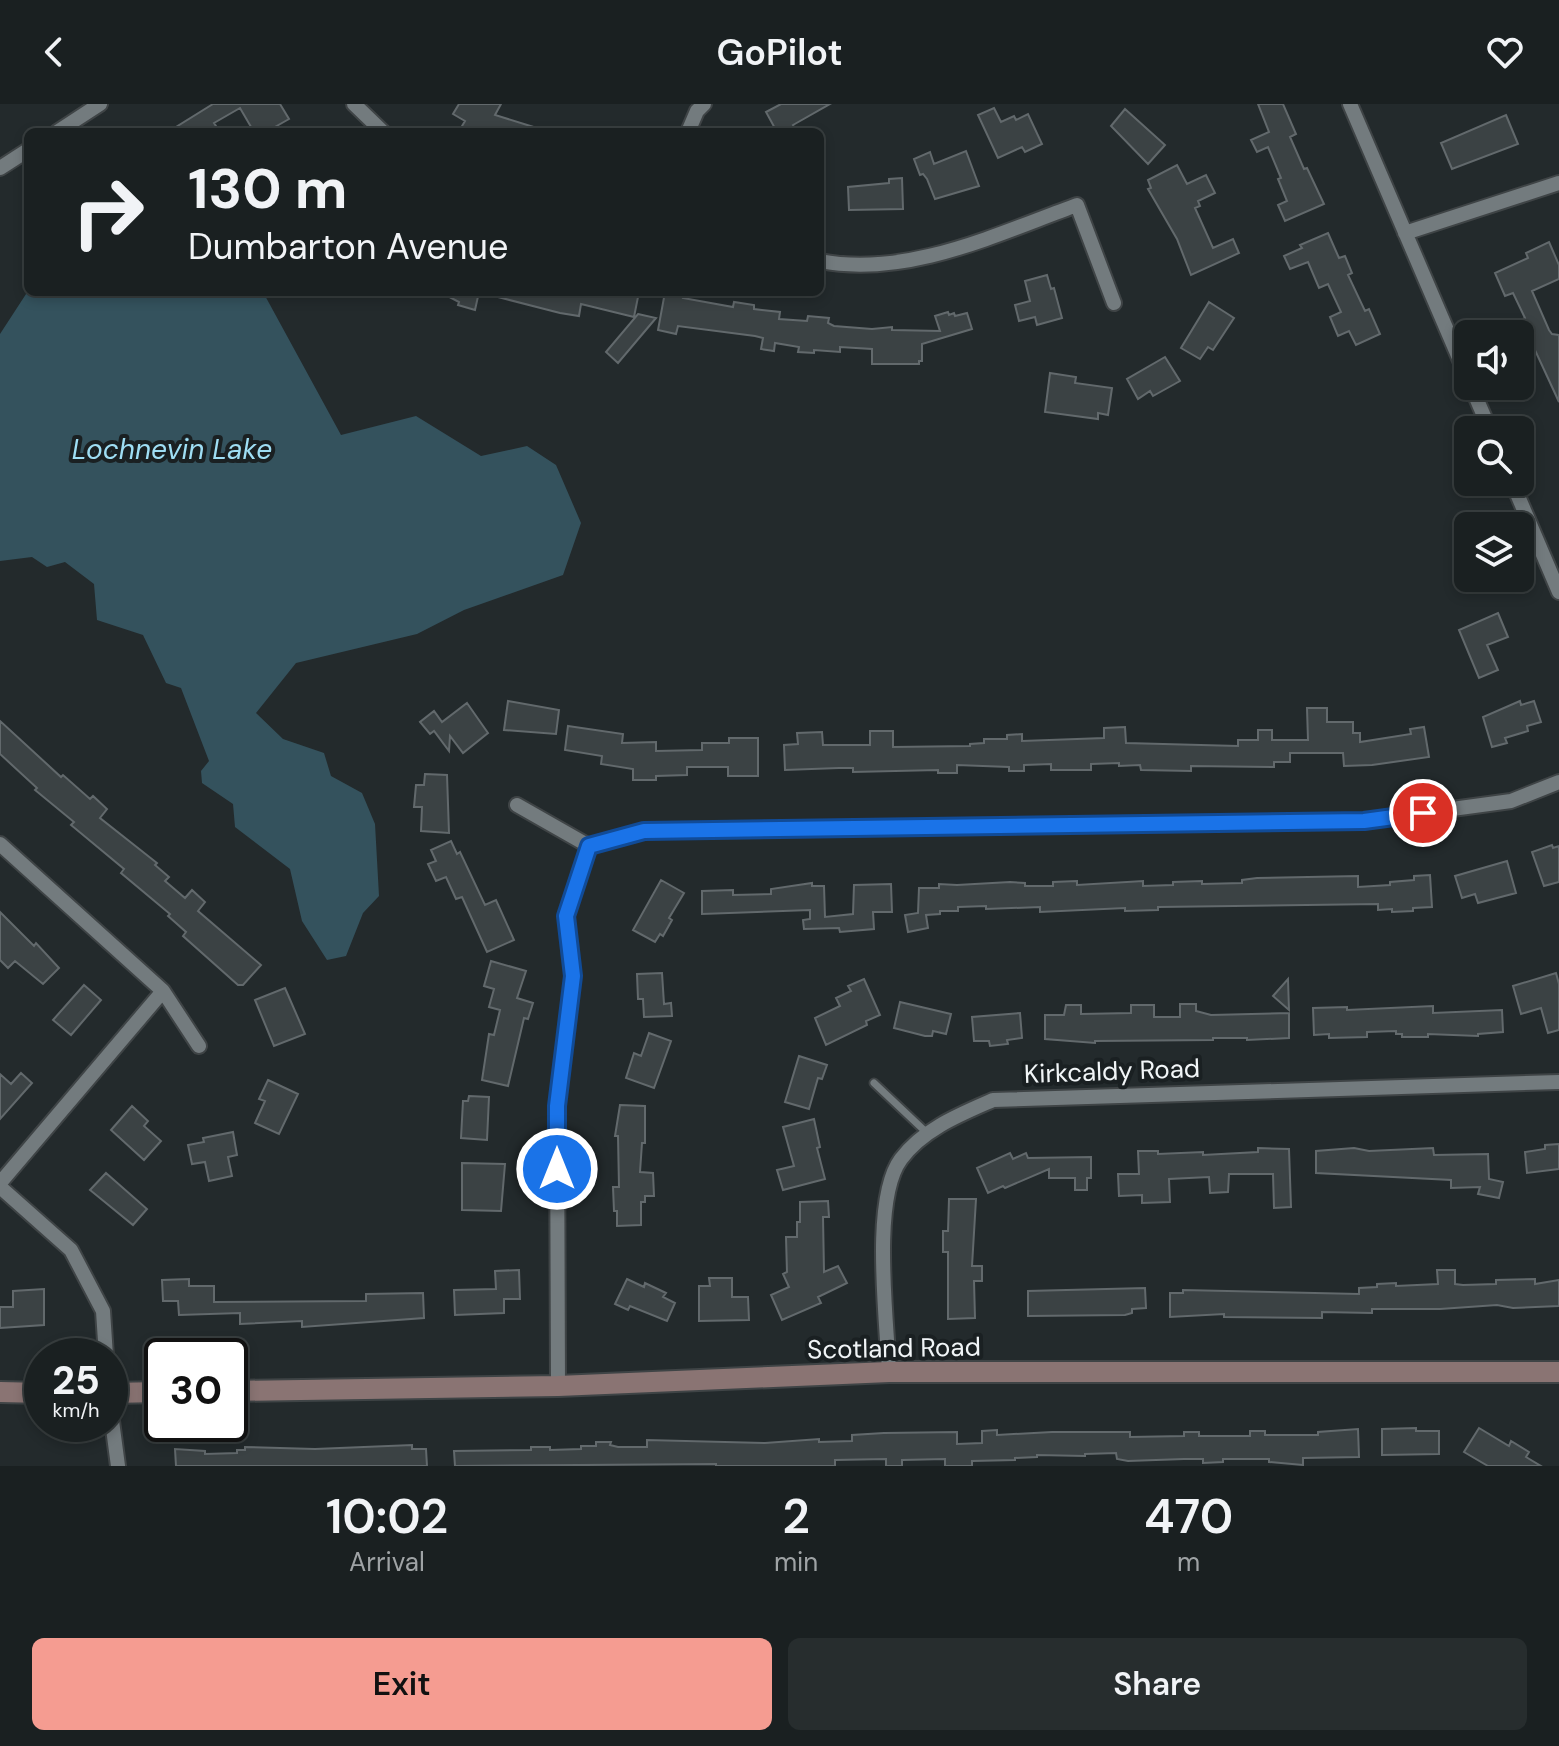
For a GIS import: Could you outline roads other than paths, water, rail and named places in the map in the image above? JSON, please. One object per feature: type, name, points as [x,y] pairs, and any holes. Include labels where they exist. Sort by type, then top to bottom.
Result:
[{"type":"street","points":[[63,128],[100,104]]},
{"type":"street","points":[[354,104],[379,128]]},
{"type":"street","points":[[690,128],[697,111],[704,104]]},
{"type":"street","points":[[1350,104],[1454,347]]},
{"type":"street","points":[[0,168],[24,153]]},
{"type":"street","points":[[1405,233],[1559,183]]},
{"type":"street","points":[[824,262],[840,265],[927,259],[1077,205],[1114,303]]},
{"type":"street","points":[[1518,496],[1559,592]]},
{"type":"street","points":[[517,805],[589,846],[644,831],[1364,821],[1511,801],[1559,782]]},
{"type":"street","points":[[0,844],[163,991],[199,1046]]},
{"type":"street","points":[[558,1386],[557,1106],[573,976],[566,916],[589,846]]},
{"type":"street","points":[[105,1338],[103,1311],[71,1250],[0,1185],[163,991]]},
{"type":"street","name":"Kirkcaldy Road","points":[[889,1372],[883,1224],[891,1178],[901,1159],[927,1133],[993,1100],[1559,1082]]},
{"type":"street","name":"Scotland Road","points":[[248,1391],[558,1386],[889,1372],[1558,1374]]},
{"type":"street","points":[[0,1392],[24,1393]]},
{"type":"street","points":[[115,1442],[118,1466]]},
{"type":"lane","points":[[874,1083],[927,1133]]},
{"type":"water","name":"Lochnevin Lake","points":[[25,296],[265,296],[341,435],[416,416],[481,456],[527,446],[556,465],[581,523],[563,575],[464,610],[417,634],[296,663],[256,713],[283,739],[324,753],[331,776],[362,793],[375,824],[379,896],[363,913],[346,956],[327,960],[302,921],[290,869],[235,827],[233,804],[202,783],[201,771],[209,761],[181,688],[166,683],[143,635],[97,620],[94,584],[65,562],[47,567],[32,557],[0,561],[0,334]]}]
